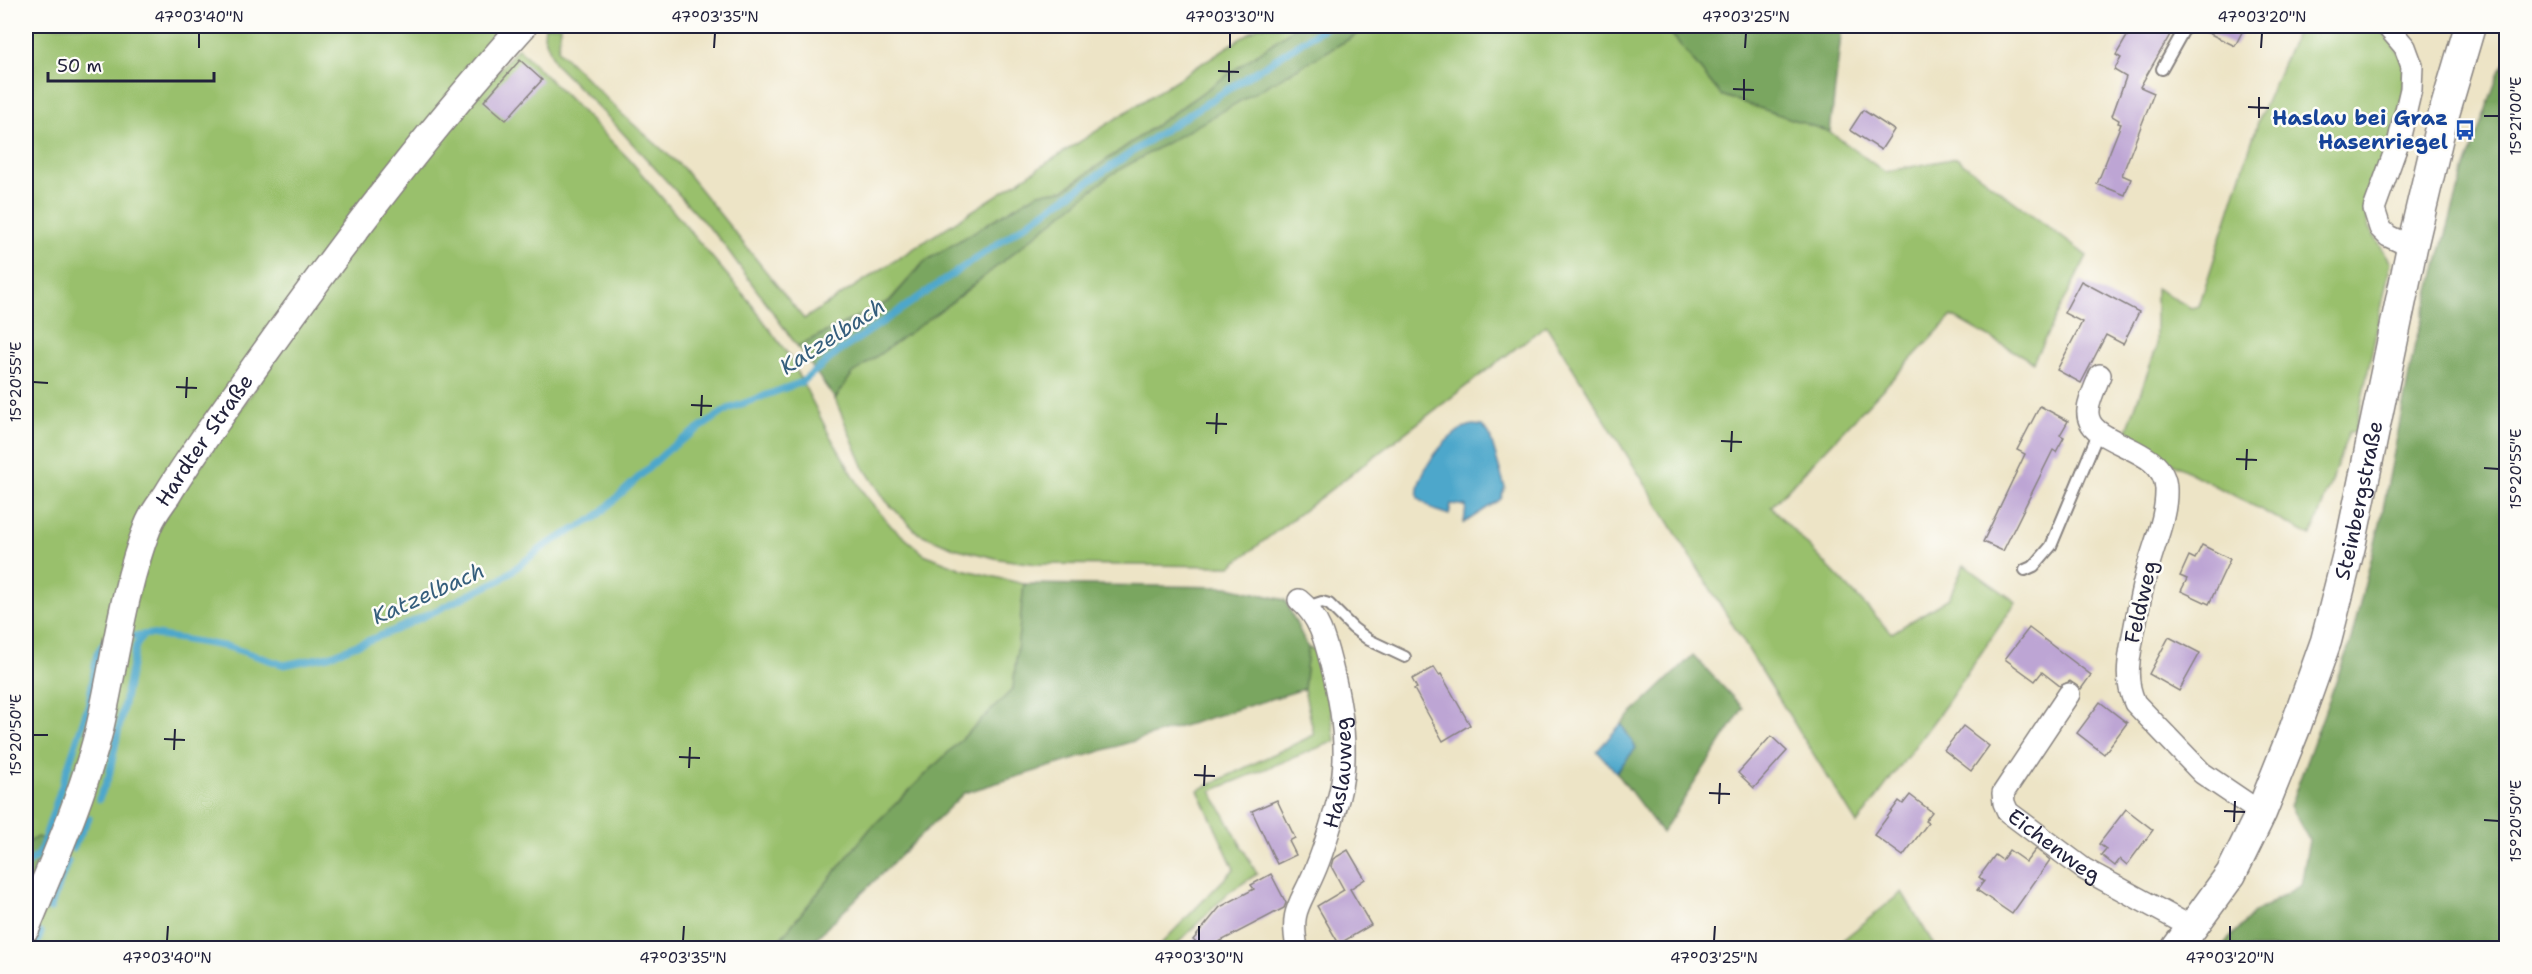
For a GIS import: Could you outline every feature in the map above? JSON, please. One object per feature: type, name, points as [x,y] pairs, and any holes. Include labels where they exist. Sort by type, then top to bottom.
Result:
[{"type":"main road","name":"Steinbergstraße","points":[[2185,938],[2231,874],[2261,813],[2295,728],[2328,630],[2352,535],[2412,247],[2441,124],[2470,26]]},
{"type":"street","name":"Hardter Straße","points":[[26,928],[78,803],[99,732],[125,602],[149,524],[177,478],[277,334],[382,192],[482,71],[524,26]]},
{"type":"street","points":[[2387,26],[2404,47],[2412,66],[2411,88],[2399,140],[2374,209],[2380,228],[2388,236],[2412,247]]},
{"type":"street","points":[[2099,431],[2088,417],[2088,409],[2100,375]]},
{"type":"street","name":"Feldweg","points":[[2099,431],[2159,467],[2165,480],[2163,518],[2145,577],[2128,662],[2130,691],[2135,703],[2202,773],[2261,813]]},
{"type":"street","name":"Haslauweg","points":[[1297,948],[1294,931],[1295,909],[1313,875],[1339,795],[1344,752],[1340,704],[1325,640],[1314,616],[1303,603]]},
{"type":"street","name":"Eichenweg","points":[[2069,694],[2003,794],[2008,812],[2084,869],[2185,938]]},
{"type":"lane","points":[[2162,69],[2186,26]]},
{"type":"lane","points":[[2025,570],[2034,566],[2051,546],[2099,431]]},
{"type":"lane","points":[[1303,603],[1329,604],[1369,640],[1405,657]]},
{"type":"green space","points":[[26,26],[508,26],[159,490],[96,719],[50,842],[37,837],[26,844]]},
{"type":"green space","points":[[545,26],[561,26],[558,50],[623,115],[683,168],[804,319],[1260,26],[1297,26],[1063,190],[1038,193],[924,262],[889,301],[797,346],[722,242],[610,119],[555,64],[544,36]]},
{"type":"green space","points":[[1297,26],[1372,26],[1112,174],[952,302],[852,374],[835,399],[797,346],[889,302],[924,262],[1038,193],[1064,190]]},
{"type":"green space","points":[[1372,26],[1665,26],[1721,95],[1830,132],[1885,172],[1956,158],[2087,256],[2033,362],[1952,316],[1771,507],[1892,633],[1949,598],[1964,565],[2016,602],[1945,706],[1857,824],[1546,325],[1231,566],[1036,564],[999,559],[954,548],[918,533],[886,501],[864,468],[835,399],[852,374],[952,302],[1112,174]]},
{"type":"green space","points":[[1665,26],[1842,26],[1830,132],[1721,95]]},
{"type":"green space","points":[[2299,26],[2378,26],[2405,60],[2404,96],[2366,215],[2369,228],[2391,262],[2355,432],[2349,432],[2311,536],[2124,438],[2156,349],[2156,288],[2191,308],[2199,306],[2259,119]]},
{"type":"green space","points":[[518,48],[630,160],[749,301],[789,356],[830,436],[865,495],[891,526],[924,554],[962,569],[1024,584],[1013,689],[870,829],[773,948],[334,948],[323,945],[325,948],[29,948],[75,831],[134,605],[161,522],[395,190]]},
{"type":"green space","points":[[2506,62],[2506,948],[2220,948],[2254,913],[2301,885],[2309,840],[2290,806],[2351,640],[2381,519],[2415,344],[2462,177],[2499,72]]},
{"type":"green space","points":[[1024,584],[1229,587],[1285,600],[1308,648],[1304,689],[964,793],[806,948],[773,948],[870,829],[1013,689]]},
{"type":"green space","points":[[1308,648],[1323,652],[1335,741],[1211,791],[1257,874],[1228,893],[1173,948],[1157,948],[1234,869],[1198,790],[1314,735],[1304,689]]},
{"type":"green space","points":[[1693,655],[1743,708],[1662,833],[1616,772],[1636,748],[1621,724]]},
{"type":"green space","points":[[37,837],[50,842],[35,877],[26,883],[26,844]]},
{"type":"green space","points":[[1902,892],[1936,948],[1833,948]]},
{"type":"water","points":[[1473,425],[1482,426],[1489,433],[1505,487],[1501,499],[1464,523],[1466,506],[1451,504],[1449,515],[1434,510],[1418,498],[1418,488],[1427,465],[1435,454],[1454,434]]},
{"type":"water","points":[[1621,724],[1636,748],[1616,772],[1597,751]]},
{"type":"building","points":[[2133,26],[2175,26],[2140,87],[2154,93],[2122,175],[2131,179],[2125,195],[2097,184],[2121,124],[2112,116],[2126,77],[2114,70],[2121,58],[2116,55]]},
{"type":"building","points":[[2194,26],[2245,26],[2235,46]]},
{"type":"building","points":[[520,60],[542,80],[506,120],[484,101]]},
{"type":"building","points":[[1863,110],[1894,130],[1881,150],[1850,130]]},
{"type":"building","points":[[2081,281],[2139,312],[2123,344],[2106,335],[2081,383],[2057,370],[2082,322],[2064,313]]},
{"type":"building","points":[[2040,406],[2068,421],[2060,435],[2064,437],[2056,452],[2053,450],[2003,551],[1983,542],[2025,454],[2017,450]]},
{"type":"building","points":[[2202,545],[2230,559],[2209,604],[2181,591],[2187,579],[2180,576],[2189,556],[2195,559]]},
{"type":"building","points":[[2029,628],[2091,675],[2081,689],[2070,681],[2060,686],[2042,672],[2035,681],[2005,659]]},
{"type":"building","points":[[2169,637],[2200,653],[2179,691],[2149,674]]},
{"type":"building","points":[[1434,667],[1439,675],[1441,674],[1470,725],[1443,741],[1414,689],[1417,688],[1412,679]]},
{"type":"building","points":[[2100,702],[2127,723],[2104,754],[2077,733]]},
{"type":"building","points":[[1963,726],[1989,746],[1971,771],[1944,750]]},
{"type":"building","points":[[1771,736],[1787,751],[1754,788],[1738,773]]},
{"type":"building","points":[[1910,795],[1932,812],[1925,821],[1928,823],[1903,856],[1874,835],[1899,801],[1903,804]]},
{"type":"building","points":[[1277,800],[1295,838],[1289,841],[1296,855],[1277,864],[1252,811]]},
{"type":"building","points":[[2126,809],[2153,830],[2127,865],[2120,859],[2115,866],[2101,855],[2106,849],[2099,844]]},
{"type":"building","points":[[2036,849],[2050,860],[2012,914],[1977,890],[1984,881],[1979,877],[1995,855],[2002,860],[2009,850],[2026,862]]},
{"type":"building","points":[[1348,850],[1365,879],[1350,889],[1371,925],[1339,944],[1317,906],[1344,890],[1331,866],[1333,859]]},
{"type":"building","points":[[1271,874],[1286,903],[1284,908],[1217,943],[1213,948],[1203,948],[1193,940],[1220,907],[1254,889],[1251,885]]},
{"type":"waterway","name":"Katzelbach","points":[[135,636],[150,634],[229,647],[284,665],[329,656],[395,630],[500,580],[546,545],[595,518],[669,449],[728,409],[802,382],[837,353],[1163,131],[1327,26]]},
{"type":"waterway","points":[[99,799],[109,776],[136,646],[143,635]]},
{"type":"waterway","name":"Katzelbach","points":[[26,864],[39,855],[89,703],[97,653],[106,640]]},
{"type":"waterway","points":[[73,848],[89,818]]},
{"type":"waterway","points":[[50,909],[68,861]]},
{"type":"waterway","points":[[35,948],[41,933]]},
{"type":"place","name":"Haslau bei Graz Hasenriegel","points":[[2465,130]]}]
